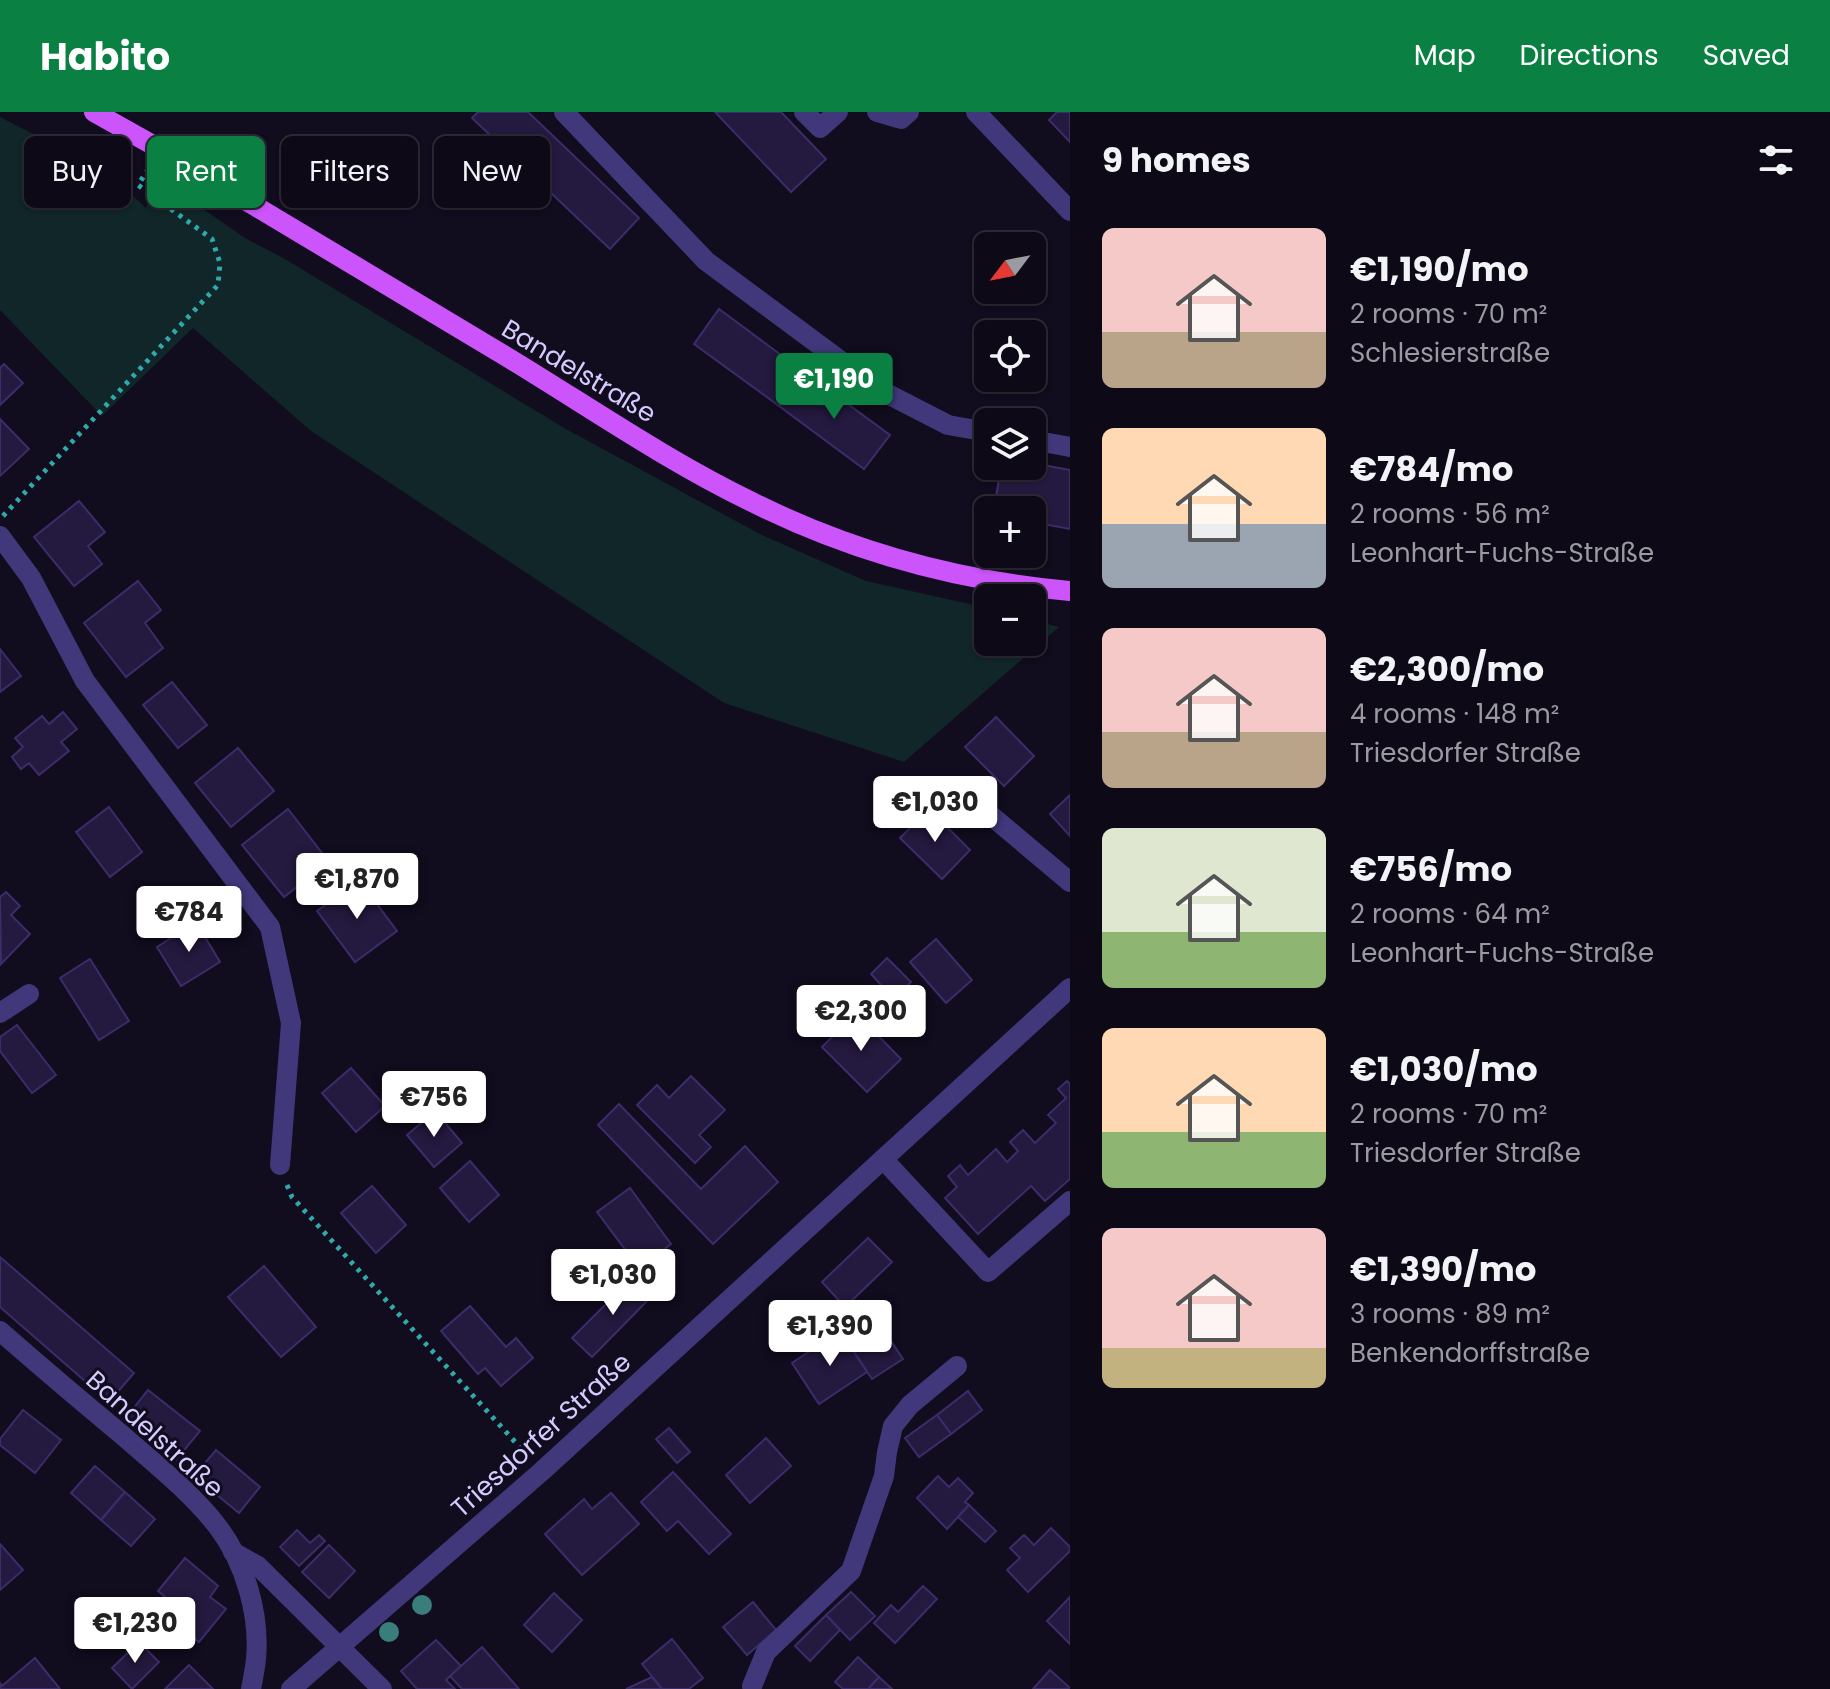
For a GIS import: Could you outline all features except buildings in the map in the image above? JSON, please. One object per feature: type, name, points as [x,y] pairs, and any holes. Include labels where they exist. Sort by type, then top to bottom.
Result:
[{"type":"main road","name":"Bandelstraße","points":[[94,112],[173,156],[674,459],[751,502],[835,539],[924,567],[992,581],[1070,591]]},
{"type":"street","points":[[564,112],[706,261],[880,390],[948,425],[974,430]]},
{"type":"street","points":[[804,112],[820,128],[838,112]]},
{"type":"street","points":[[877,112],[901,119],[909,112]]},
{"type":"street","points":[[976,112],[1070,211]]},
{"type":"street","points":[[1046,443],[1070,447]]},
{"type":"street","points":[[0,536],[31,578],[85,681],[270,927],[291,1023],[280,1165]]},
{"type":"street","points":[[982,808],[1070,882]]},
{"type":"street","name":"Triesdorfer Straße","points":[[291,1689],[541,1472],[1070,988]]},
{"type":"street","points":[[0,1013],[29,994]]},
{"type":"street","points":[[883,1159],[988,1272],[1070,1201]]},
{"type":"street","name":"Bandelstraße","points":[[0,1331],[153,1462],[195,1501],[218,1528],[233,1552],[255,1615],[256,1659],[251,1689]]},
{"type":"street","points":[[753,1688],[766,1652],[851,1571],[884,1476],[893,1426],[910,1405],[957,1366]]},
{"type":"street","points":[[233,1552],[258,1566],[382,1689]]},
{"type":"path","points":[[0,519],[218,285],[220,263],[212,239],[138,185]]},
{"type":"path","points":[[280,1165],[292,1197],[541,1472]]},
{"type":"green space","points":[[0,117],[38,136],[24,136],[24,208],[131,208],[131,194],[146,208],[147,205],[147,208],[202,208],[245,238],[285,259],[566,429],[760,534],[866,581],[974,605],[974,656],[1026,656],[904,762],[724,703],[311,431],[193,328],[102,416],[0,310]]},
{"type":"green space","points":[[1046,624],[1059,627],[1046,638]]}]
